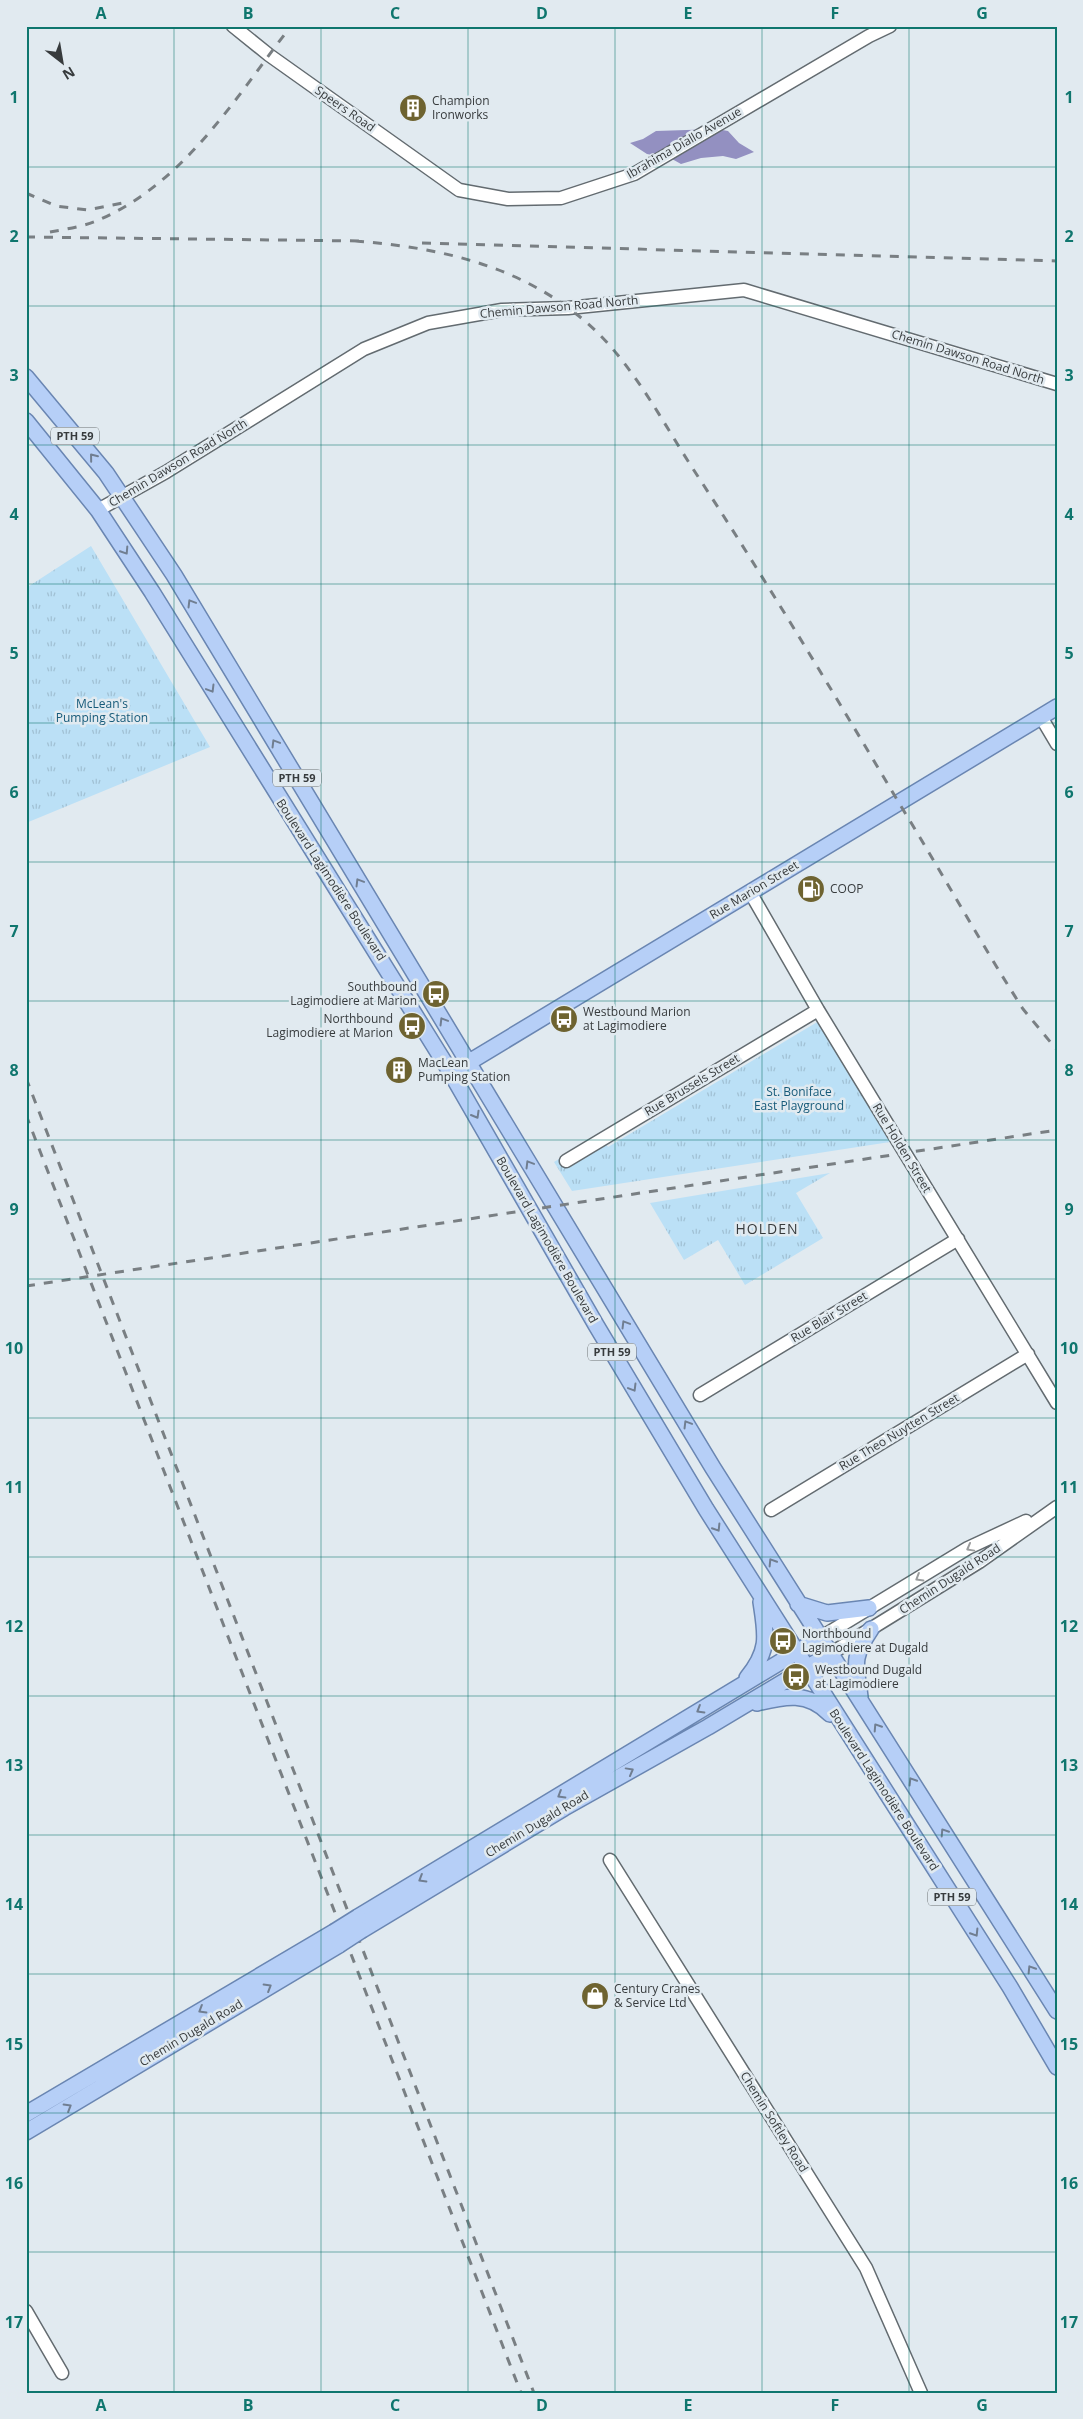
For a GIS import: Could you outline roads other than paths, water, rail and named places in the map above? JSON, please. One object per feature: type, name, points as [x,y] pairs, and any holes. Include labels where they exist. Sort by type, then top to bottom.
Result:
[{"type":"main road","name":"Boulevard Lagimodière Boulevard","points":[[26,377],[123,496],[174,575],[468,1063],[798,1604],[1057,2011]]},
{"type":"main road","name":"Boulevard Lagimodière Boulevard","points":[[26,421],[98,510],[372,943],[451,1073],[596,1325],[761,1596],[1010,1987],[1057,2066]]},
{"type":"main road","name":"Rue Marion Street","points":[[451,1073],[1057,707]]},
{"type":"main road","points":[[741,1685],[755,1668],[764,1652],[765,1633],[761,1596]]},
{"type":"main road","points":[[798,1604],[826,1612],[869,1608]]},
{"type":"main road","points":[[861,1703],[855,1666],[860,1645],[871,1629]]},
{"type":"main road","name":"Chemin Dugald Road","points":[[26,2132],[741,1685],[820,1638]]},
{"type":"main road","name":"Chemin Dugald Road","points":[[360,1924],[740,1708],[830,1654]]},
{"type":"main road","points":[[740,1708],[779,1698],[803,1697],[824,1708],[845,1729]]},
{"type":"main road","name":"Chemin Dugald Road","points":[[26,2114],[337,1938]]},
{"type":"street","name":"Speers Road","points":[[233,26],[269,55],[459,190]]},
{"type":"street","name":"Ibrahima Diallo Avenue","points":[[459,190],[508,199],[562,198],[634,174],[852,46],[890,26]]},
{"type":"street","name":"Chemin Dawson Road North","points":[[98,510],[364,349],[428,323],[502,310],[568,308],[744,290],[1057,384]]},
{"type":"street","points":[[1041,717],[1057,744]]},
{"type":"street","name":"Rue Holden Street","points":[[750,892],[818,1010],[1057,1403]]},
{"type":"street","name":"Rue Brussels Street","points":[[566,1161],[818,1010]]},
{"type":"street","name":"Rue Blair Street","points":[[700,1394],[958,1239]]},
{"type":"street","name":"Rue Theo Nuytten Street","points":[[770,1510],[1028,1354]]},
{"type":"street","name":"Chemin Dugald Road","points":[[820,1638],[968,1548],[1051,1510]]},
{"type":"street","name":"Chemin Dugald Road","points":[[830,1654],[979,1562],[1051,1510]]},
{"type":"street","name":"Chemin Softley Road","points":[[610,1860],[866,2268],[921,2393]]},
{"type":"street","points":[[26,2311],[62,2373]]},
{"type":"railway","points":[[50,232],[101,219],[131,203],[159,183],[207,135],[291,26]]},
{"type":"railway","points":[[26,193],[56,206],[88,210],[127,202]]},
{"type":"railway","points":[[26,237],[362,241]]},
{"type":"railway","points":[[355,241],[442,253],[471,260],[498,270],[525,282],[575,313],[612,348],[642,388],[774,597],[1023,1009],[1057,1050]]},
{"type":"railway","points":[[422,243],[1057,261]]},
{"type":"railway","points":[[26,1078],[534,2393]]},
{"type":"railway","points":[[26,1115],[521,2393]]},
{"type":"railway","points":[[26,1286],[1057,1130]]},
{"type":"place","name":"Champion Ironworks","points":[[413,108]]},
{"type":"place","name":"COOP","points":[[811,889]]},
{"type":"place","name":"Southbound Lagimodiere at Marion","points":[[436,994]]},
{"type":"place","name":"Westbound Marion at Lagimodiere","points":[[564,1019]]},
{"type":"place","name":"Northbound Lagimodiere at Marion","points":[[412,1026]]},
{"type":"place","name":"MacLean Pumping Station","points":[[399,1070]]},
{"type":"place","name":"Northbound Lagimodiere at Dugald","points":[[783,1641]]},
{"type":"place","name":"Westbound Dugald at Lagimodiere","points":[[796,1677]]},
{"type":"place","name":"Century Cranes & Service Ltd","points":[[595,1996]]},
{"type":"district","name":"HOLDEN","points":[[767,1229]]},
{"type":"park label","name":"McLean's Pumping Station","points":[[102,711]]},
{"type":"park label","name":"St. Boniface East Playground","points":[[799,1099]]}]
